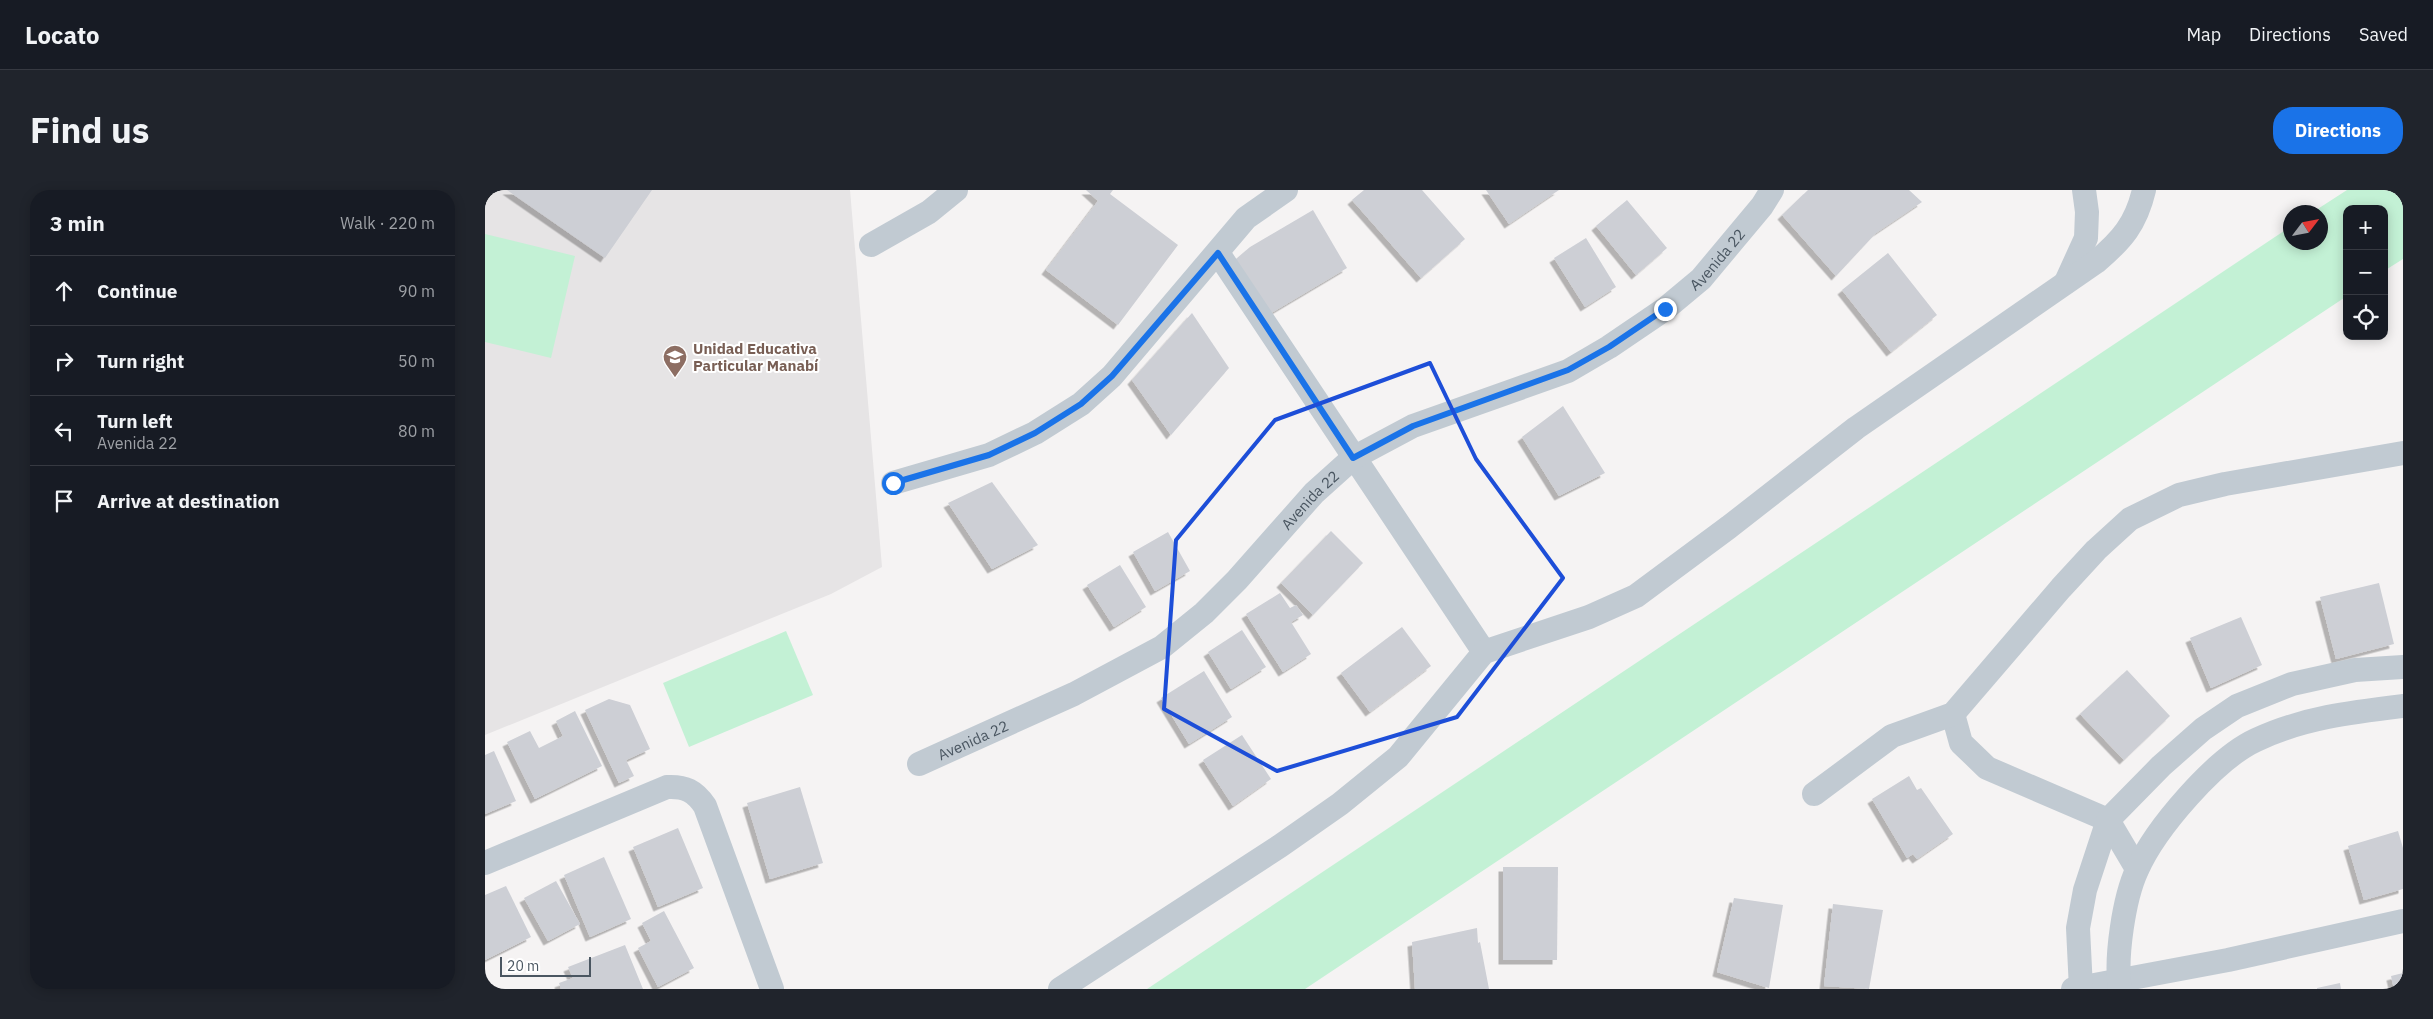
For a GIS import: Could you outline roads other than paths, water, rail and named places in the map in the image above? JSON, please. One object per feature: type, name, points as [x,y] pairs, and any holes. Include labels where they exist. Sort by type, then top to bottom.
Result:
[{"type":"street","points":[[871,245],[929,212],[956,190]]},
{"type":"street","points":[[1246,218],[1253,190]]},
{"type":"street","points":[[893,483],[989,455],[1035,433],[1081,404],[1112,376],[1246,218],[1286,190]]},
{"type":"street","name":"Avenida 22","points":[[919,764],[1074,694],[1162,647],[1204,613],[1230,587],[1313,493],[1353,458],[1413,426],[1568,370],[1609,347],[1665,309],[1701,279],[1762,206],[1772,190]]},
{"type":"street","points":[[2065,284],[2086,238],[2087,212],[2084,190]]},
{"type":"street","points":[[1060,989],[1280,846],[1340,804],[1398,757],[1484,652],[1589,617],[1636,596],[1729,527],[1856,428],[2065,284],[2119,242],[2134,222],[2144,190]]},
{"type":"street","points":[[1218,253],[1484,652]]},
{"type":"street","points":[[1814,794],[1892,736],[1953,714],[2061,588],[2096,550],[2131,519],[2179,495],[2225,484],[2403,453]]},
{"type":"street","points":[[2403,667],[2355,670],[2293,684],[2237,706],[2203,729],[2161,766],[2108,820],[2085,890],[2078,928],[2078,988],[2120,985],[2403,921]]},
{"type":"street","points":[[2120,985],[2123,910],[2137,869],[2167,822],[2207,775],[2255,740],[2319,718],[2403,706]]},
{"type":"street","points":[[1953,714],[1961,743],[1987,768],[2108,820],[2137,869]]},
{"type":"street","points":[[485,863],[667,787],[681,786],[699,797],[705,806],[764,986]]},
{"type":"place","name":"Unidad Educativa Particular Manabí","points":[[675,378]]}]
